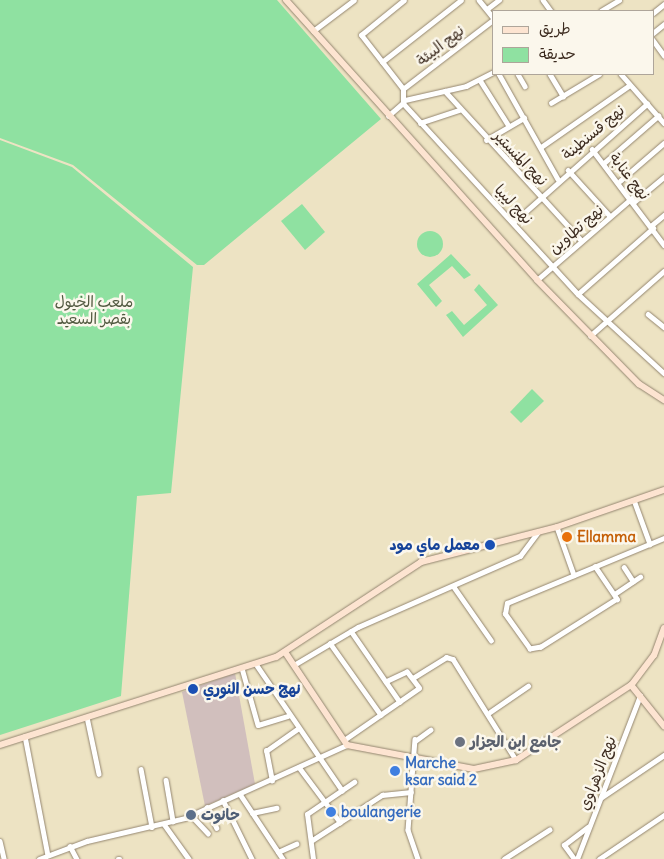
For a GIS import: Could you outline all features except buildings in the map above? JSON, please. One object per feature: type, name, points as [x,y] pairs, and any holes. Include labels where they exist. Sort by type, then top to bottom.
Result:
[{"type":"street","points":[[286,0],[537,280],[639,384],[664,400]]},
{"type":"street","points":[[312,31],[354,0]]},
{"type":"street","points":[[404,0],[361,35],[403,89],[404,101]]},
{"type":"street","points":[[382,62],[461,0]]},
{"type":"street","points":[[479,0],[492,16]]},
{"type":"street","points":[[487,9],[499,0]]},
{"type":"street","points":[[603,10],[620,0]]},
{"type":"street","name":"نهج البيئة","points":[[403,89],[492,19]]},
{"type":"street","points":[[654,32],[664,24]]},
{"type":"street","points":[[654,41],[663,52]]},
{"type":"street","points":[[388,116],[404,101],[480,80],[492,73]]},
{"type":"street","points":[[500,75],[558,179]]},
{"type":"street","points":[[519,75],[525,86]]},
{"type":"street","points":[[552,75],[563,96]]},
{"type":"street","points":[[551,103],[597,75]]},
{"type":"street","points":[[622,75],[664,122]]},
{"type":"street","points":[[480,80],[509,126]]},
{"type":"street","points":[[541,147],[630,85]]},
{"type":"street","name":"نهج المنستير","points":[[445,91],[486,140],[581,240]]},
{"type":"street","name":"نهج ليبيا","points":[[404,101],[420,123],[514,222],[578,294],[664,373]]},
{"type":"street","name":"نهج قسنطينة","points":[[514,222],[568,170],[647,104]]},
{"type":"street","points":[[420,123],[459,110]]},
{"type":"street","points":[[604,162],[658,116]]},
{"type":"street","points":[[486,140],[524,118]]},
{"type":"street","points":[[620,181],[664,143]]},
{"type":"street","name":"نهج عنابة","points":[[592,149],[620,181],[664,245]]},
{"type":"street","points":[[568,170],[610,216]]},
{"type":"street","name":"نهج تطاوين","points":[[537,280],[610,216],[664,177]]},
{"type":"street","points":[[578,294],[664,215]]},
{"type":"street","points":[[590,336],[664,271]]},
{"type":"street","points":[[648,314],[663,325]]},
{"type":"street","points":[[0,744],[256,664],[285,652],[384,582],[421,562],[557,527],[664,490]]},
{"type":"street","points":[[634,500],[650,544]]},
{"type":"street","points":[[557,527],[574,575]]},
{"type":"street","points":[[294,665],[350,631],[454,587],[520,556],[538,532]]},
{"type":"street","points":[[596,566],[616,593],[617,600],[542,647],[530,649],[505,614],[504,605],[574,575],[664,538]]},
{"type":"street","points":[[624,567],[634,581]]},
{"type":"street","points":[[616,593],[640,577]]},
{"type":"street","points":[[454,587],[491,640]]},
{"type":"street","points":[[285,652],[345,742],[474,768],[516,760],[631,685],[646,668],[662,639],[664,628]]},
{"type":"street","points":[[350,631],[400,702]]},
{"type":"street","points":[[330,643],[381,715]]},
{"type":"street","points":[[413,678],[451,658],[490,712],[516,760]]},
{"type":"street","points":[[256,664],[288,716],[342,790]]},
{"type":"street","points":[[242,668],[258,725],[288,716]]},
{"type":"street","points":[[39,859],[70,846],[164,824],[191,815],[272,781],[317,755],[345,742],[418,690],[413,678],[405,672],[386,682]]},
{"type":"street","points":[[631,685],[664,726]]},
{"type":"street","points":[[490,712],[528,686]]},
{"type":"street","name":"نهج الزهراوي","points":[[575,859],[601,798],[640,696]]},
{"type":"street","points":[[87,717],[98,774]]},
{"type":"street","points":[[272,781],[266,752],[297,729]]},
{"type":"street","points":[[418,859],[408,830],[413,756],[415,740],[430,730]]},
{"type":"street","points":[[25,736],[48,855]]},
{"type":"street","points":[[601,798],[664,755]]},
{"type":"street","points":[[299,767],[340,822]]},
{"type":"street","points":[[141,769],[152,826]]},
{"type":"street","points":[[166,780],[173,821]]},
{"type":"street","points":[[313,859],[307,814],[354,782]]},
{"type":"street","points":[[311,841],[382,795],[411,792]]},
{"type":"street","points":[[240,794],[284,859]]},
{"type":"street","points":[[223,800],[252,859]]},
{"type":"street","points":[[207,807],[218,828]]},
{"type":"street","points":[[252,813],[276,808]]},
{"type":"street","points":[[191,815],[208,833]]},
{"type":"street","points":[[599,859],[664,816]]},
{"type":"street","points":[[164,824],[189,859]]},
{"type":"street","points":[[575,859],[564,845],[589,826]]},
{"type":"street","points":[[504,859],[549,830]]},
{"type":"street","points":[[0,841],[4,859]]},
{"type":"street","points":[[278,852],[296,844]]},
{"type":"street","points":[[70,846],[77,859]]},
{"type":"shaded area","points":[[235,673],[255,784],[205,806],[182,692]]},
{"type":"green space","points":[[0,0],[277,0],[381,119],[204,265],[197,265],[73,165],[0,138]]},
{"type":"green space","name":"ملعب الخيول بقصر السعيد","points":[[0,140],[72,167],[193,267],[171,493],[137,496],[121,696],[0,735]]},
{"type":"green space","points":[[302,204],[325,232],[305,250],[281,221]]},
{"type":"green space","points":[[430,231],[439,235],[443,244],[439,253],[430,257],[421,253],[417,244],[421,235]]},
{"type":"green space","points":[[451,254],[471,275],[464,279],[452,266],[429,285],[442,301],[436,307],[417,284]]},
{"type":"green space","points":[[479,284],[498,305],[463,337],[446,315],[452,311],[464,325],[487,305],[474,290]]},
{"type":"green space","points":[[532,389],[544,401],[521,423],[510,412]]},
{"type":"place","name":"Ellamma","points":[[567,537]]},
{"type":"place","name":"معمل ماي مود","points":[[490,545]]},
{"type":"place","name":"نهج حسن النوري","points":[[193,689]]},
{"type":"place","name":"جامع ابن الجزار","points":[[460,742]]},
{"type":"place","name":"Marche ksar said 2","points":[[395,771]]},
{"type":"place","name":"boulangerie","points":[[331,812]]},
{"type":"place","name":"حانوت","points":[[191,815]]}]
